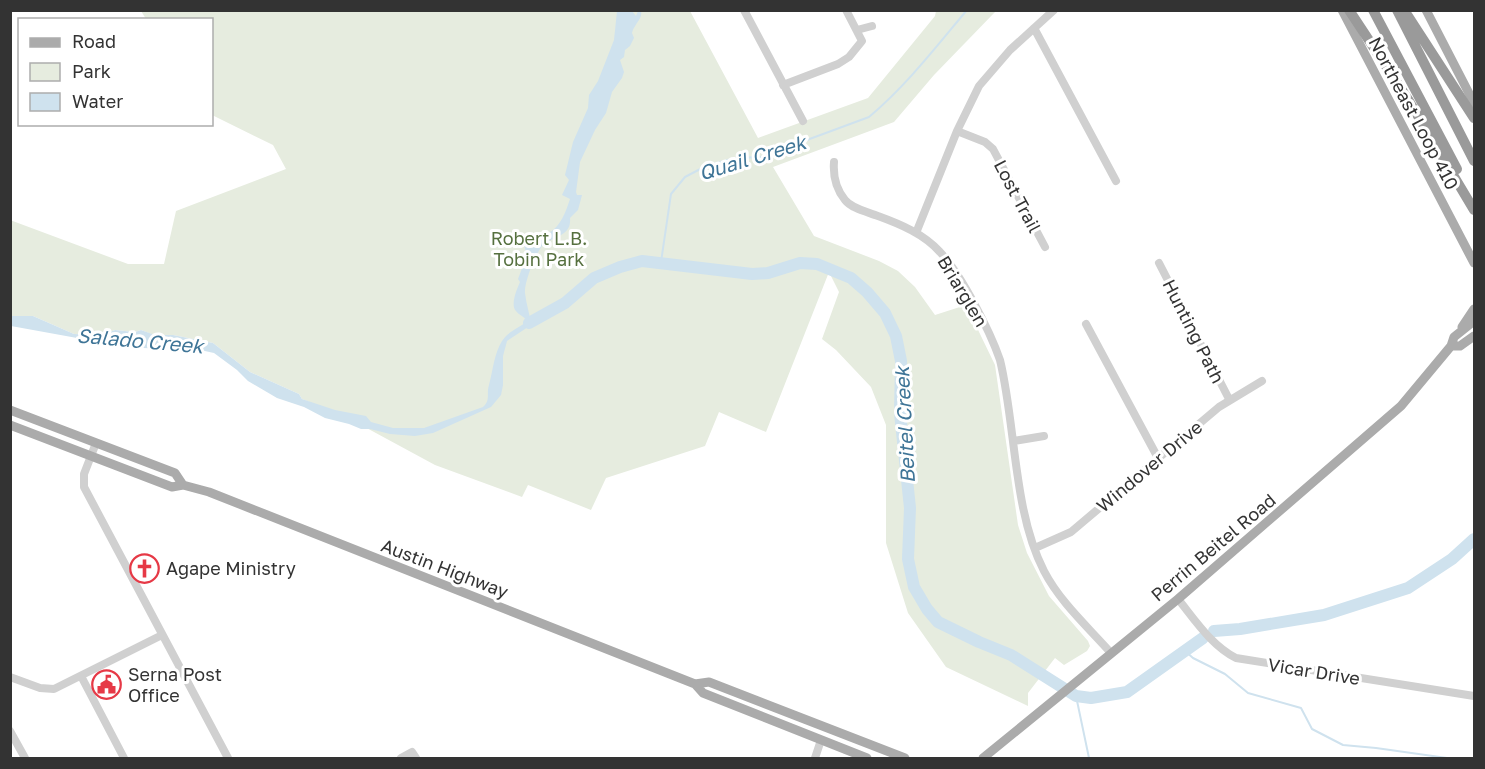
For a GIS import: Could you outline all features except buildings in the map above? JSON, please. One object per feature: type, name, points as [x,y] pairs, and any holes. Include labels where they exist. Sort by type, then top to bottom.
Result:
[{"type":"highway","points":[[1349,10],[1414,109],[1474,210]]},
{"type":"highway","points":[[1373,10],[1474,202]]},
{"type":"highway","points":[[1397,10],[1474,161]]},
{"type":"highway","points":[[1404,10],[1474,118]]},
{"type":"main road","name":"Northeast Loop 410","points":[[1342,10],[1474,264]]},
{"type":"main road","points":[[1426,10],[1474,104]]},
{"type":"main road","points":[[1455,343],[1474,309]]},
{"type":"main road","name":"Perrin Beitel Road","points":[[983,759],[1178,599],[1401,406],[1474,321]]},
{"type":"main road","name":"Perrin Beitel Road","points":[[1455,343],[1474,336]]},
{"type":"main road","points":[[1455,343],[1474,341]]},
{"type":"main road","name":"Austin Highway","points":[[10,410],[174,473],[183,484]]},
{"type":"main road","name":"Austin Highway","points":[[10,425],[172,487],[183,484],[209,492],[695,684],[703,693],[867,759]]},
{"type":"main road","name":"Austin Highway","points":[[695,684],[709,682],[905,759]]},
{"type":"street","points":[[744,10],[803,121]]},
{"type":"street","points":[[783,85],[844,61],[862,41],[846,10]]},
{"type":"street","points":[[916,233],[968,106],[991,70],[1054,10]]},
{"type":"street","points":[[857,30],[872,26]]},
{"type":"street","points":[[1034,28],[1116,181]]},
{"type":"street","name":"Lost Trail","points":[[957,131],[985,142],[993,149],[1045,248]]},
{"type":"street","name":"Briarglen","points":[[834,162],[835,182],[845,201],[916,233],[931,243],[949,262],[995,345],[1004,375],[1025,520],[1044,570],[1053,586],[1111,653]]},
{"type":"street","name":"Hunting Path","points":[[1159,263],[1229,399]]},
{"type":"street","points":[[1086,324],[1158,458]]},
{"type":"street","name":"Windover Drive","points":[[1035,548],[1071,532],[1229,399],[1262,381]]},
{"type":"street","points":[[1014,441],[1044,436]]},
{"type":"street","points":[[96,442],[84,474],[84,487],[228,759]]},
{"type":"street","name":"Vicar Drive","points":[[1178,599],[1211,640],[1236,658],[1474,696]]},
{"type":"street","points":[[10,677],[45,690],[63,685],[162,635]]},
{"type":"street","points":[[81,676],[124,759]]},
{"type":"street","points":[[10,730],[25,759]]},
{"type":"street","points":[[815,759],[821,740]]},
{"type":"street","points":[[400,759],[414,755]]},
{"type":"green space","name":"Robert L.B. Tobin Park","points":[[141,11],[690,11],[758,138],[868,98],[935,16],[936,11],[996,11],[934,75],[894,122],[773,167],[814,236],[879,261],[898,271],[915,287],[935,315],[966,305],[995,365],[1018,525],[1027,553],[1049,596],[1088,641],[1090,646],[1087,651],[1064,665],[1055,658],[1028,693],[1028,706],[946,667],[908,613],[886,543],[886,425],[871,387],[836,350],[822,339],[839,292],[829,272],[766,432],[719,412],[705,446],[606,478],[591,510],[528,485],[522,497],[435,465],[350,419],[302,399],[299,394],[250,372],[213,343],[173,335],[154,335],[141,330],[135,332],[115,330],[102,335],[74,334],[33,316],[11,316],[10,220],[128,264],[164,264],[176,211],[286,169],[273,145],[213,115],[213,18],[145,18]]},
{"type":"water","name":"Salado Creek","points":[[617,11],[632,11],[636,16],[638,11],[641,11],[641,17],[632,33],[634,38],[620,60],[624,72],[612,92],[606,113],[580,162],[576,192],[577,195],[582,195],[578,210],[570,218],[567,230],[548,241],[532,264],[525,293],[531,325],[507,341],[503,356],[501,395],[491,407],[433,433],[415,436],[390,434],[361,429],[325,418],[304,407],[277,398],[248,381],[214,353],[177,345],[166,349],[143,348],[113,340],[77,338],[11,326],[11,316],[33,316],[74,334],[102,335],[115,330],[135,332],[141,330],[155,335],[173,335],[213,343],[250,372],[299,394],[302,399],[335,410],[366,416],[371,422],[393,428],[424,428],[483,407],[488,399],[488,388],[499,346],[507,335],[527,321],[514,308],[520,282],[518,279],[527,255],[523,242],[532,242],[553,230],[562,218],[570,199],[562,195],[569,180],[565,175],[573,142],[588,108],[589,95],[598,81],[614,40]]},
{"type":"waterway","name":"Quail Creek","points":[[661,262],[671,194],[685,177],[706,166],[735,158],[761,157],[869,117],[908,79],[967,10]]},
{"type":"waterway","name":"Beitel Creek","points":[[529,323],[565,303],[594,278],[642,261],[752,274],[768,273],[800,263],[817,264],[851,278],[885,313],[896,336],[901,361],[900,413],[910,508],[908,559],[914,587],[938,622],[1011,655],[1076,696],[1091,698],[1127,692],[1203,638]]},
{"type":"waterway","name":"Beitel Creek","points":[[1214,631],[1324,615],[1408,588],[1452,559],[1474,539]]},
{"type":"waterway","points":[[1184,650],[1193,658],[1225,674],[1248,693],[1301,708],[1312,729],[1343,745],[1447,758]]},
{"type":"waterway","points":[[1076,696],[1089,758]]},
{"type":"place","name":"Agape Ministry","points":[[145,568]]},
{"type":"place","name":"Serna Post Office","points":[[107,684]]}]
